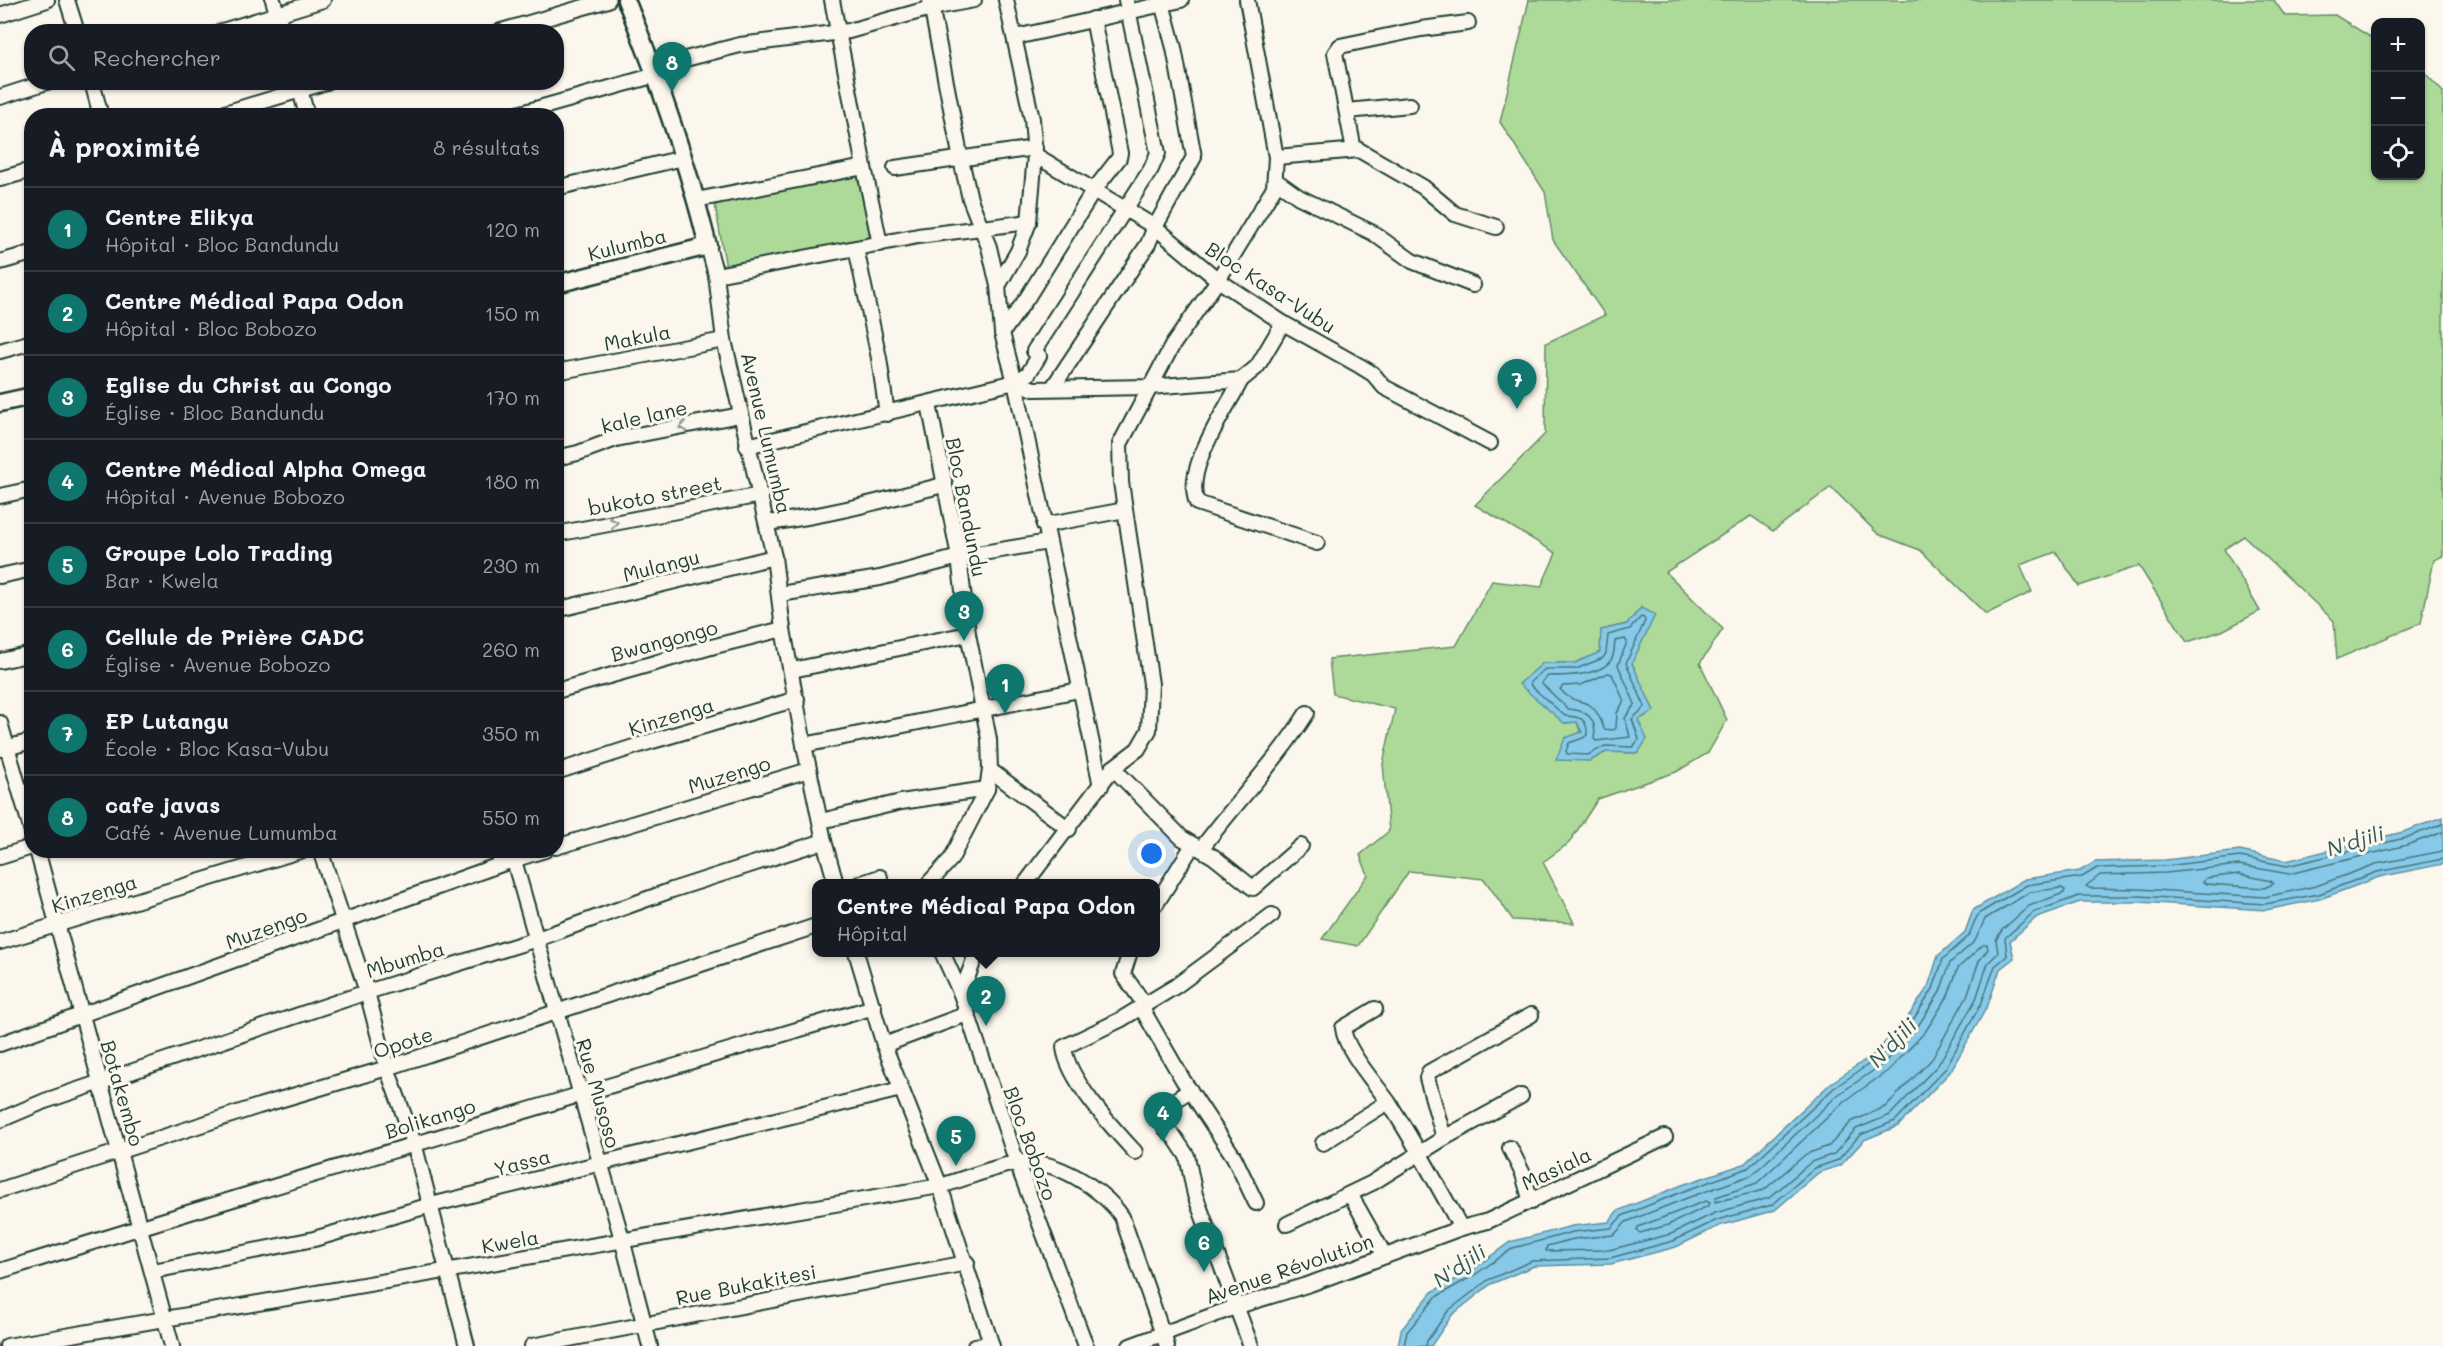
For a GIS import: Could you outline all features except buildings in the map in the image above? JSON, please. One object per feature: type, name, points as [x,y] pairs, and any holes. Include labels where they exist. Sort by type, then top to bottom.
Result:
[{"type":"street","points":[[0,15],[47,0]]},
{"type":"street","points":[[67,0],[74,24]]},
{"type":"street","points":[[237,24],[275,7],[323,0]]},
{"type":"street","points":[[526,24],[608,0]]},
{"type":"street","name":"Avenue Lumumba","points":[[627,0],[655,71],[696,200],[716,275],[724,340],[774,557],[783,629],[804,745],[835,879]]},
{"type":"street","points":[[832,0],[880,244]]},
{"type":"street","points":[[537,108],[740,45],[839,32],[930,4],[974,0]]},
{"type":"street","points":[[998,286],[1018,251],[1029,222],[1035,152],[1032,119],[1016,37],[1006,0]]},
{"type":"street","points":[[1016,37],[1093,19],[1128,5],[1181,0]]},
{"type":"street","points":[[1029,879],[1113,768],[1138,749],[1149,729],[1151,684],[1120,482],[1120,444],[1172,346],[1218,280],[1274,188],[1276,158],[1247,0]]},
{"type":"street","points":[[1053,387],[1144,251],[1194,157],[1174,48],[1162,3]]},
{"type":"street","points":[[930,4],[970,200],[989,247],[998,286],[1002,333],[1015,382],[1101,786]]},
{"type":"street","points":[[747,446],[1015,382],[1028,374],[1039,356],[1034,351],[1151,169],[1158,153],[1128,5]]},
{"type":"street","points":[[275,7],[280,24]]},
{"type":"street","points":[[1002,333],[1027,298],[1094,190],[1116,163],[1120,153],[1093,19]]},
{"type":"street","points":[[1354,150],[1335,53],[1340,46],[1421,29],[1468,23]]},
{"type":"street","points":[[0,97],[24,89]]},
{"type":"street","points":[[94,90],[99,108]]},
{"type":"street","points":[[238,108],[290,90]]},
{"type":"street","points":[[300,90],[306,108]]},
{"type":"street","points":[[1347,111],[1410,105]]},
{"type":"street","points":[[1276,158],[1354,150],[1371,156],[1423,187],[1455,214],[1496,227]]},
{"type":"street","points":[[895,168],[1035,152]]},
{"type":"street","name":"Bloc Kasa-Vubu","points":[[1035,152],[1155,227],[1218,280],[1283,323],[1373,374],[1384,387],[1490,443]]},
{"type":"street","points":[[564,186],[683,158]]},
{"type":"street","points":[[696,200],[864,167]]},
{"type":"street","points":[[0,179],[24,172]]},
{"type":"street","points":[[1275,180],[1299,197],[1372,233],[1412,261],[1473,285]]},
{"type":"street","points":[[716,275],[918,236],[1029,222]]},
{"type":"street","name":"Kulumba","points":[[564,282],[708,246]]},
{"type":"street","points":[[856,248],[879,358],[887,414]]},
{"type":"street","points":[[0,262],[24,255]]},
{"type":"street","points":[[1283,323],[1257,367],[1241,380],[1228,407],[1205,444],[1194,495],[1197,503],[1317,543]]},
{"type":"street","name":"Makula","points":[[564,370],[724,340]]},
{"type":"street","points":[[0,351],[24,344]]},
{"type":"street","points":[[1015,382],[1034,389],[1149,387],[1241,380]]},
{"type":"street","points":[[0,403],[24,398]]},
{"type":"street","name":"Bloc Bandundu","points":[[929,404],[943,485],[959,557],[968,634],[989,739],[990,770],[987,789],[951,859],[933,879]]},
{"type":"street","name":"kale lane","points":[[564,456],[616,439],[740,415]]},
{"type":"street","points":[[767,523],[811,518],[943,485]]},
{"type":"street","points":[[0,496],[24,491]]},
{"type":"street","name":"bukoto street","points":[[564,532],[761,495]]},
{"type":"street","points":[[1044,525],[1125,510]]},
{"type":"street","points":[[780,594],[880,578],[959,557],[1048,542]]},
{"type":"street","name":"Mulangu","points":[[564,608],[774,557]]},
{"type":"street","points":[[0,576],[24,571]]},
{"type":"street","name":"Bwangongo","points":[[564,689],[669,658],[783,629]]},
{"type":"street","points":[[792,670],[968,634]]},
{"type":"street","points":[[0,661],[24,656]]},
{"type":"street","points":[[804,745],[1079,690]]},
{"type":"street","name":"Kinzenga","points":[[564,769],[796,699]]},
{"type":"street","points":[[1160,897],[1197,847],[1273,763],[1307,713]]},
{"type":"street","points":[[0,723],[4,748],[24,808]]},
{"type":"street","points":[[4,748],[24,743]]},
{"type":"street","points":[[1113,768],[1166,823],[1253,888],[1301,846]]},
{"type":"street","name":"Muzengo","points":[[564,845],[809,770]]},
{"type":"street","points":[[990,770],[1069,828]]},
{"type":"street","points":[[820,821],[901,802],[987,789]]},
{"type":"street","name":"Mbumba","points":[[0,1120],[45,1101],[367,992],[537,939],[672,890],[825,842]]},
{"type":"street","points":[[0,857],[24,850]]},
{"type":"street","name":"Botakembo","points":[[39,858],[172,1346]]},
{"type":"street","name":"Kinzenga","points":[[0,942],[277,858]]},
{"type":"street","points":[[323,858],[367,992],[387,1068],[414,1143],[467,1346]]},
{"type":"street","name":"Muzengo","points":[[0,1044],[343,921],[504,858]]},
{"type":"street","name":"Rue Musoso","points":[[513,858],[650,1346]]},
{"type":"street","points":[[874,879],[880,877]]},
{"type":"street","points":[[1135,1152],[1093,1103],[1076,1077],[1064,1047],[1120,1020],[1176,986],[1272,915]]},
{"type":"street","name":"Opote","points":[[0,1190],[119,1150],[387,1068],[812,927]]},
{"type":"street","points":[[858,957],[884,1045],[940,1186],[967,1263],[991,1344],[975,1346]]},
{"type":"street","name":"Bloc Bobozo","points":[[944,957],[961,994],[1017,1162],[1086,1346]]},
{"type":"street","points":[[961,994],[975,957]]},
{"type":"street","points":[[1128,957],[1123,974],[1190,1090],[1234,1157],[1256,1203]]},
{"type":"street","name":"Bolikango","points":[[0,1271],[281,1183],[873,1007]]},
{"type":"street","points":[[1375,1009],[1343,1028],[1344,1035],[1358,1061],[1388,1102],[1461,1228]]},
{"type":"street","points":[[884,1045],[967,1014]]},
{"type":"street","points":[[1444,1138],[1427,1078],[1429,1072],[1531,1015]]},
{"type":"street","name":"Yassa","points":[[153,1271],[314,1239],[431,1205],[901,1089]]},
{"type":"street","points":[[1190,1090],[1164,1108],[1163,1119],[1167,1125],[1165,1128],[1176,1138],[1187,1156],[1196,1195],[1251,1346]]},
{"type":"street","points":[[1287,1224],[1350,1194],[1420,1155],[1444,1138],[1521,1096]]},
{"type":"street","points":[[1323,1143],[1388,1102]]},
{"type":"street","name":"Masiala","points":[[1461,1228],[1488,1221],[1531,1202],[1665,1137]]},
{"type":"street","points":[[1510,1148],[1523,1174],[1531,1202]]},
{"type":"street","points":[[1017,1162],[1037,1163],[1078,1178],[1103,1195],[1116,1208],[1122,1217],[1165,1340]]},
{"type":"street","name":"Kwela","points":[[7,1346],[940,1186],[1017,1162]]},
{"type":"street","points":[[1350,1194],[1385,1256]]},
{"type":"street","name":"Avenue Révolution","points":[[1130,1346],[1165,1340],[1238,1306],[1310,1284],[1461,1228]]},
{"type":"street","name":"Rue Bukakitesi","points":[[532,1346],[967,1263]]},
{"type":"green space","points":[[1529,0],[2274,0],[2285,16],[2335,15],[2371,38],[2371,180],[2425,180],[2425,73],[2443,92],[2443,556],[2434,560],[2421,623],[2337,659],[2334,621],[2244,536],[2224,549],[2260,611],[2222,631],[2187,642],[2139,566],[2079,586],[2056,552],[2020,565],[2032,592],[1986,614],[1920,550],[1878,534],[1831,487],[1773,531],[1751,516],[1666,572],[1723,629],[1700,663],[1727,720],[1708,753],[1676,772],[1598,799],[1569,843],[1543,862],[1574,923],[1513,920],[1484,879],[1409,871],[1358,946],[1322,939],[1368,875],[1360,855],[1389,831],[1383,764],[1395,709],[1333,694],[1329,659],[1456,646],[1492,581],[1541,587],[1556,553],[1475,505],[1545,434],[1546,343],[1605,315],[1553,240],[1545,192],[1500,122]],"holes":[[[1641,608],[1632,663],[1653,711],[1638,720],[1638,753],[1606,752],[1590,761],[1577,722],[1564,723],[1543,663],[1575,663],[1601,652],[1601,630],[1627,624]]]},
{"type":"green space","points":[[858,173],[871,242],[726,268],[714,199]]},
{"type":"water","points":[[1641,608],[1655,615],[1632,663],[1654,711],[1638,720],[1647,739],[1638,753],[1606,752],[1590,761],[1556,760],[1565,738],[1582,732],[1577,722],[1564,723],[1519,684],[1543,663],[1575,663],[1600,652],[1601,630],[1627,624]]},
{"type":"water","name":"N'djili","points":[[2443,817],[2443,864],[2379,877],[2320,899],[2266,910],[2139,902],[2080,902],[2037,917],[2010,941],[2014,958],[2000,969],[1988,1005],[1950,1072],[1898,1126],[1864,1140],[1841,1165],[1818,1173],[1775,1210],[1719,1226],[1676,1247],[1611,1264],[1534,1266],[1491,1284],[1452,1315],[1431,1346],[1398,1346],[1401,1330],[1432,1292],[1473,1269],[1510,1242],[1572,1226],[1609,1222],[1617,1211],[1682,1185],[1744,1164],[1831,1083],[1874,1054],[1906,1020],[1928,987],[1938,956],[1965,932],[1973,910],[2025,879],[2080,871],[2095,862],[2165,860],[2240,851],[2286,861],[2403,832]]},
{"type":"place","name":"cafe javas","points":[[672,92]]},
{"type":"place","name":"EP Lutangu","points":[[1517,409]]},
{"type":"place","name":"Eglise du Christ au Congo","points":[[964,641]]},
{"type":"place","name":"Centre Elikya","points":[[1005,714]]},
{"type":"place","name":"Centre Médical Papa Odon","points":[[986,1026]]},
{"type":"place","name":"Centre Médical Alpha Omega","points":[[1163,1142]]},
{"type":"place","name":"Groupe Lolo Trading","points":[[956,1166]]},
{"type":"place","name":"Cellule de Prière CADC","points":[[1204,1272]]}]
